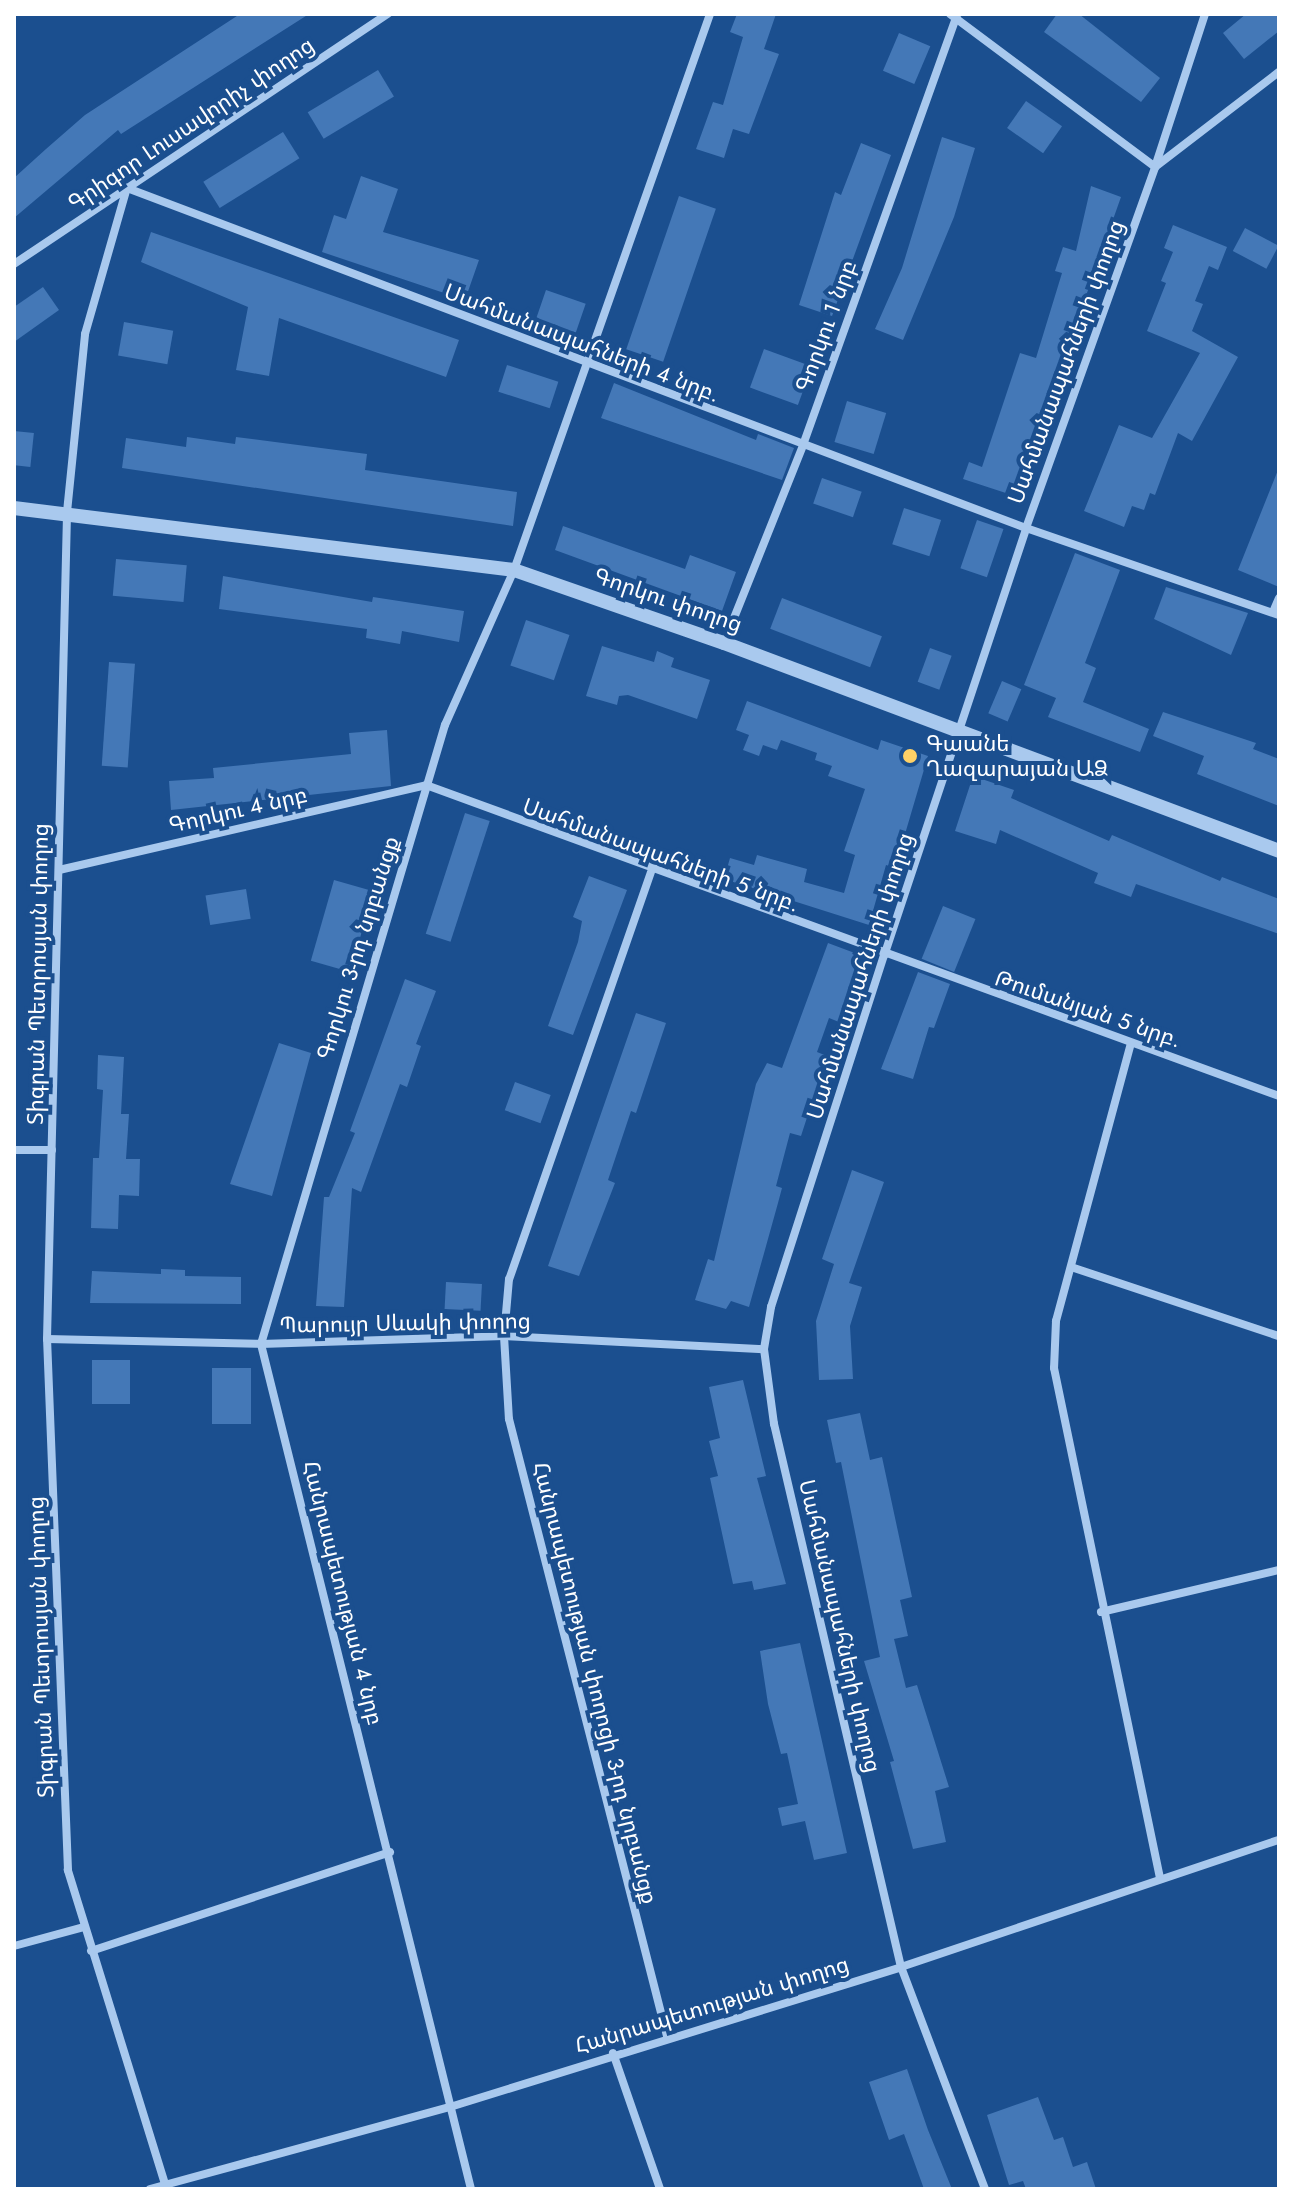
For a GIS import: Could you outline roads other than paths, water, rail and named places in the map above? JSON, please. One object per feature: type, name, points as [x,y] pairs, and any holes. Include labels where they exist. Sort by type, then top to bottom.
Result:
[{"type":"street","name":"Գրիգոր Լուսավորիչ փողոց","points":[[14,264],[388,14]]},
{"type":"street","name":"Գորկու 3-րդ նրբանցք","points":[[261,1344],[445,725],[514,570],[710,14]]},
{"type":"street","name":"Սահմանապահների փողոց","points":[[985,2189],[901,1967],[774,1424],[764,1349],[771,1307],[884,956],[1026,528],[1155,167],[1205,14]]},
{"type":"street","points":[[954,15],[1155,167],[1279,72]]},
{"type":"street","name":"Գորկու 1 նրբ","points":[[724,643],[803,445],[954,15]]},
{"type":"street","name":"Սահմանապահների 4 նրբ.","points":[[127,188],[1026,528],[1276,614]]},
{"type":"street","name":"Տիգրան Պետրոսյան փողոց","points":[[127,188],[85,334],[67,512],[47,1339],[68,1870],[164,2187]]},
{"type":"street","name":"Գորկու փողոց","points":[[14,508],[67,512],[514,570],[724,643],[1279,851]]},
{"type":"street","points":[[1276,614],[1279,598]]},
{"type":"street","name":"Գորկու 4 նրբ","points":[[59,870],[426,785]]},
{"type":"street","name":"Սահմանապահների 5 նրբ.","points":[[426,785],[651,872],[884,956]]},
{"type":"street","name":"Հանրապետության փողոցի 3-րդ նրբանցք","points":[[651,872],[509,1279],[504,1336],[509,1419],[667,2036]]},
{"type":"street","name":"Թումանյան 5 նրբ.","points":[[884,956],[1279,1096]]},
{"type":"street","points":[[1131,1043],[1056,1321],[1054,1368],[1101,1612],[1160,1878]]},
{"type":"street","points":[[14,1150],[52,1150]]},
{"type":"street","points":[[1071,1267],[1279,1336]]},
{"type":"street","name":"Պարույր Սևակի փողոց","points":[[47,1339],[261,1344],[504,1336],[764,1349]]},
{"type":"street","name":"Հանրապետության 4 նրբ","points":[[261,1344],[390,1852],[471,2189]]},
{"type":"street","points":[[1101,1612],[1279,1570]]},
{"type":"street","name":"Հանրապետության փողոց","points":[[150,2189],[450,2107],[667,2036],[901,1967],[1279,1840]]},
{"type":"street","points":[[91,1951],[390,1852]]},
{"type":"street","points":[[14,1946],[84,1927]]},
{"type":"street","points":[[613,2053],[660,2189]]},
{"type":"place","name":"Գաանե Ղազարայան ԱՁ","points":[[910,756]]}]
